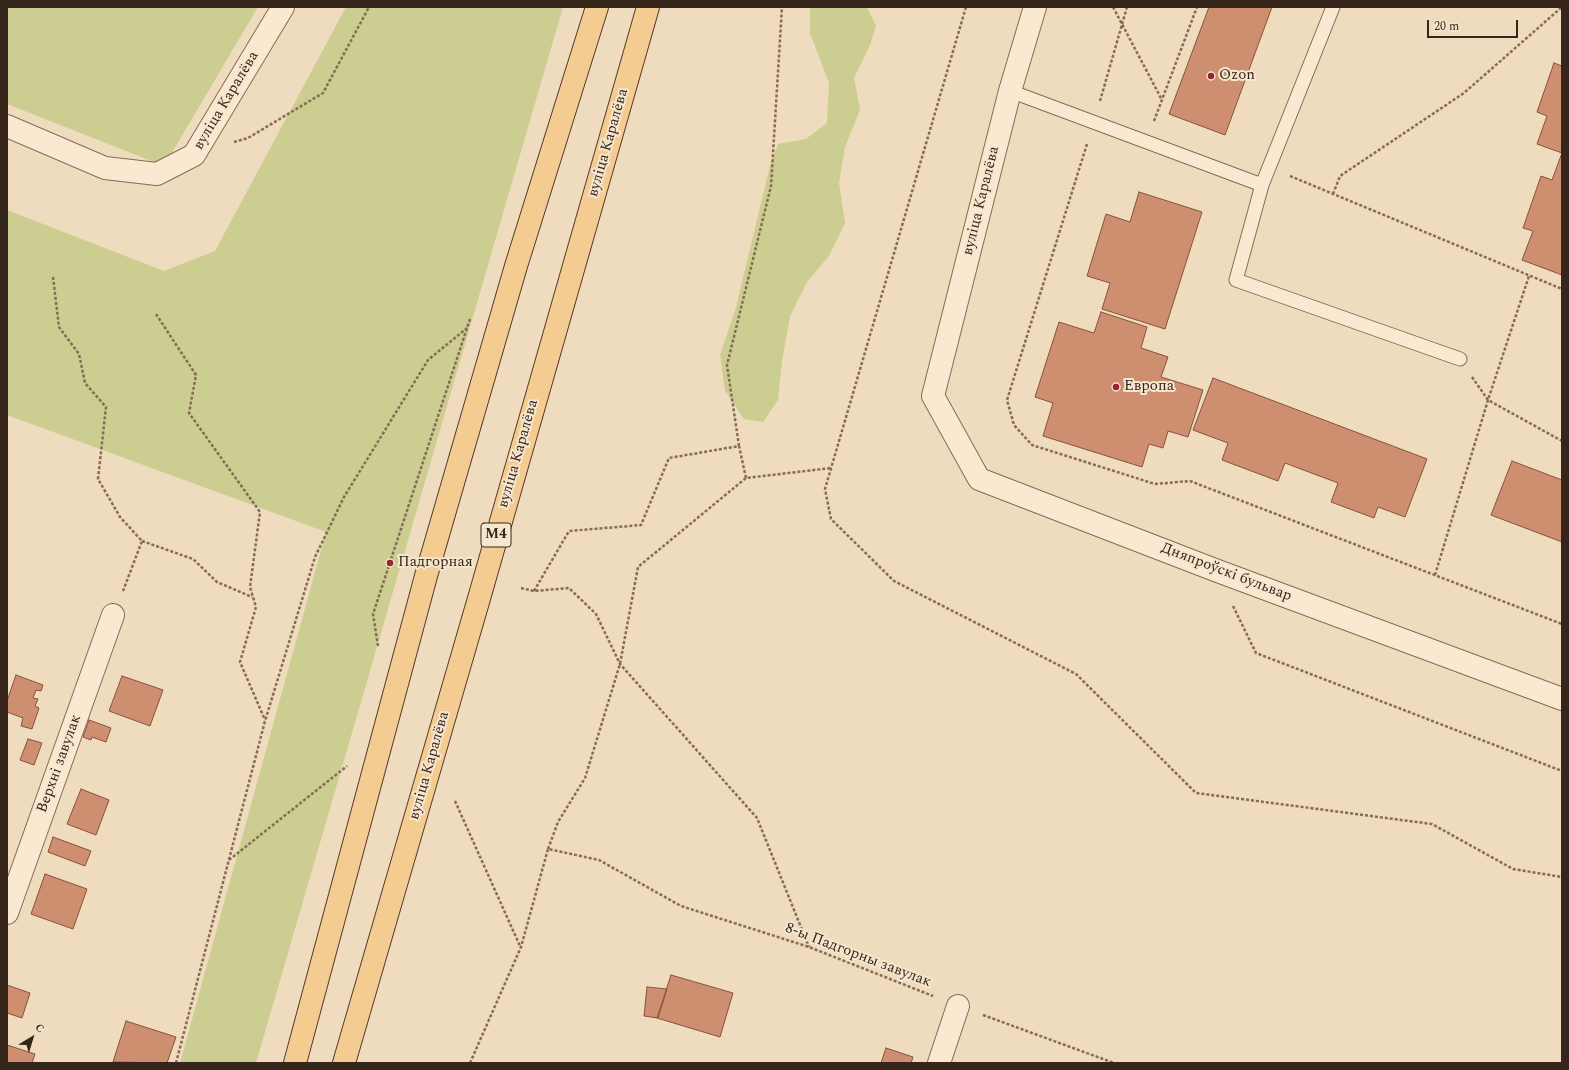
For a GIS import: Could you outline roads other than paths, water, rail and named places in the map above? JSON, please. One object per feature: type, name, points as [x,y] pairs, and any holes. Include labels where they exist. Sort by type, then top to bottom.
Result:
[{"type":"main road","points":[[295,1063],[426,576],[516,266],[597,7]]},
{"type":"main road","name":"вуліца Каралёва","points":[[344,1063],[480,595],[648,7]]},
{"type":"street","name":"вуліца Каралёва","points":[[7,126],[105,168],[157,174],[194,155],[283,7]]},
{"type":"street","name":"вуліца Каралёва","points":[[933,396],[1010,91],[1035,7]]},
{"type":"street","name":"Дняпроўскі бульвар","points":[[933,396],[979,479],[1215,570],[1562,699]]},
{"type":"street","name":"Верхні завулак","points":[[7,913],[113,615]]},
{"type":"street","points":[[939,1063],[958,1006]]},
{"type":"lane","points":[[1333,7],[1262,185],[1236,280],[1460,359]]},
{"type":"lane","points":[[1010,91],[1262,185]]},
{"type":"place","name":"Ozon","points":[[1211,76]]},
{"type":"place","name":"Европа","points":[[1116,387]]},
{"type":"place","name":"Падгорная","points":[[390,563]]}]
